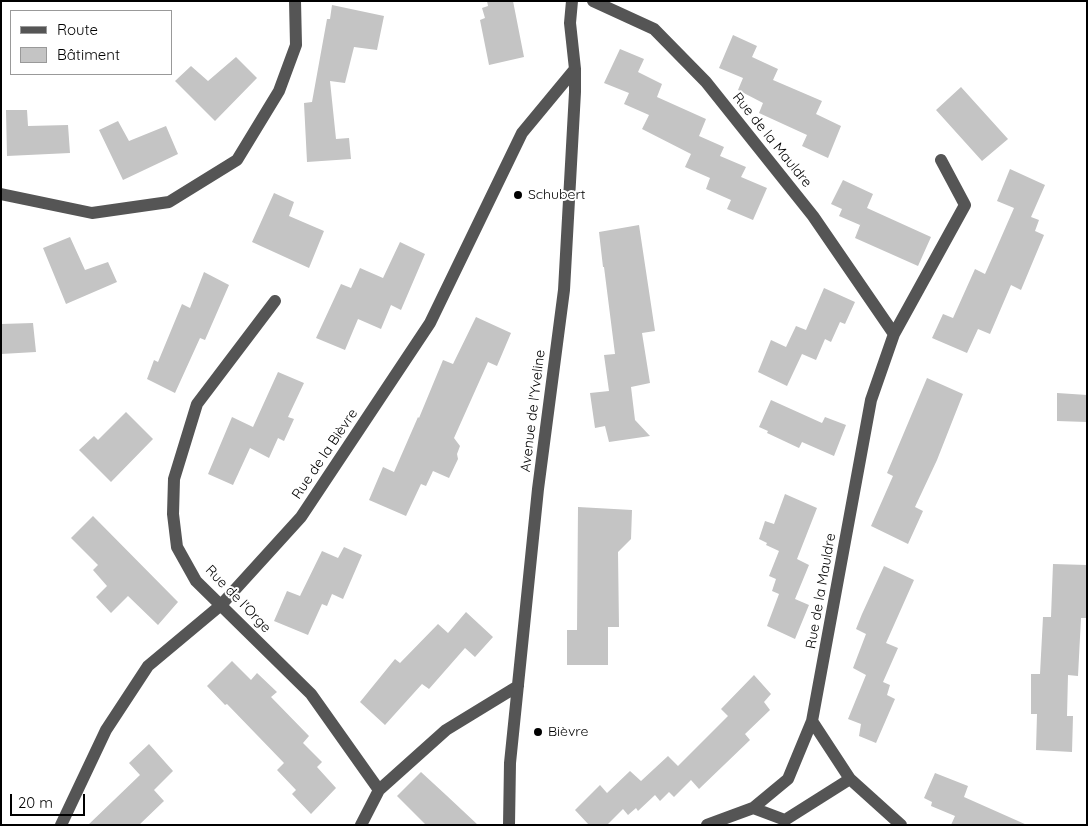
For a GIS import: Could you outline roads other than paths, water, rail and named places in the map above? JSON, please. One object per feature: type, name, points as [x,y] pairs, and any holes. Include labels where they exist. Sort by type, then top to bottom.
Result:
[{"type":"street","points":[[1,194],[92,213],[169,202],[237,160],[279,91],[296,45],[295,1]]},
{"type":"street","name":"Avenue de l'Yveline","points":[[509,825],[510,763],[538,490],[564,290],[575,92],[575,69],[570,24],[572,1]]},
{"type":"street","name":"Rue de la Mauldre","points":[[593,1],[654,29],[706,82],[814,216],[894,334]]},
{"type":"street","name":"Rue de la Bièvre","points":[[61,825],[106,730],[148,666],[222,605],[301,518],[430,323],[522,133],[575,69]]},
{"type":"street","name":"Rue de la Mauldre","points":[[707,825],[753,808],[788,779],[812,721],[871,400],[894,334],[966,205],[941,160]]},
{"type":"street","name":"Rue de l'Orge","points":[[275,301],[197,404],[174,479],[173,514],[177,547],[196,581],[311,694],[379,790]]},
{"type":"street","points":[[361,825],[379,790],[446,730],[518,686]]},
{"type":"street","points":[[812,721],[850,779],[901,825]]},
{"type":"street","points":[[753,808],[785,820],[850,779]]},
{"type":"place","name":"Schubert","points":[[518,195]]},
{"type":"place","name":"Bièvre","points":[[538,732]]}]
